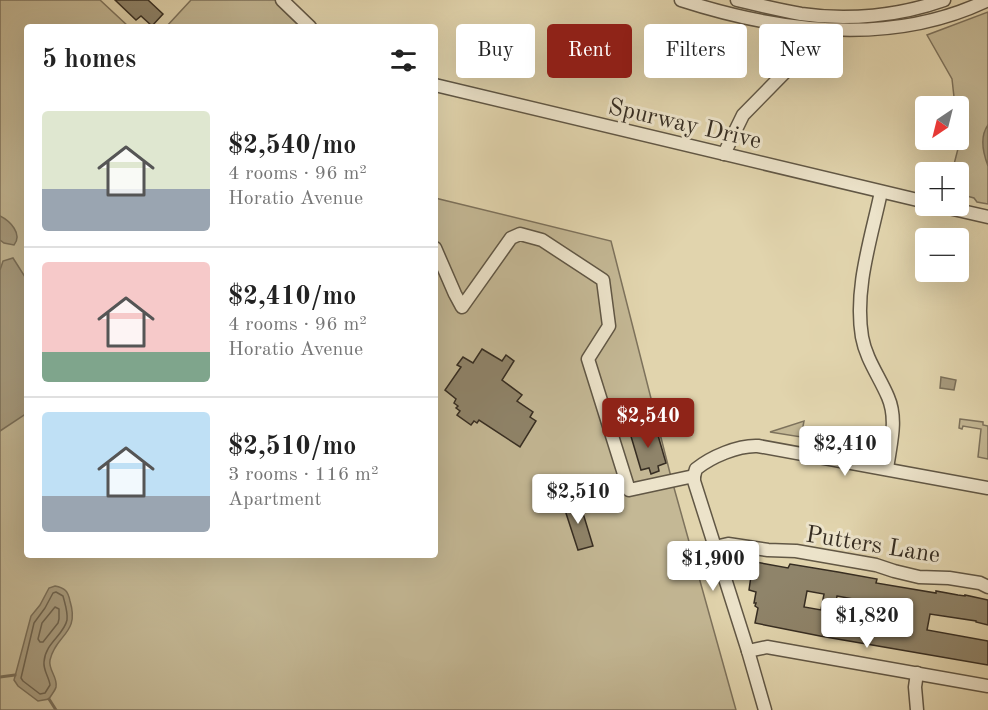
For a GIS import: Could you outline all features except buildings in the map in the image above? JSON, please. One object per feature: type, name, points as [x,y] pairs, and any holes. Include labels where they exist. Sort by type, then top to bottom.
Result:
[{"type":"street","points":[[282,0],[307,24]]},
{"type":"street","points":[[681,0],[780,24]]},
{"type":"street","points":[[736,0],[801,14],[848,17],[905,11],[944,0]]},
{"type":"street","points":[[843,30],[912,25],[946,17],[988,0]]},
{"type":"street","points":[[724,154],[743,116],[780,78]]},
{"type":"street","name":"Spurway Drive","points":[[438,86],[915,200]]},
{"type":"street","points":[[881,192],[861,287],[860,313],[862,338],[868,358],[888,397],[892,413],[893,425],[887,469]]},
{"type":"street","points":[[969,213],[988,217]]},
{"type":"street","points":[[438,255],[462,307],[511,238],[520,234],[542,240],[603,280],[609,326],[588,359],[629,490],[694,474],[700,465],[732,450],[749,446],[988,488]]},
{"type":"street","points":[[694,474],[765,710]]},
{"type":"street","name":"Putters Lane","points":[[715,547],[728,544],[768,550],[796,551],[876,565],[920,576],[980,583],[988,587]]},
{"type":"street","points":[[748,651],[767,647],[988,686]]},
{"type":"street","points":[[917,673],[915,687],[917,710]]},
{"type":"shaded area","points":[[0,0],[100,0],[126,24],[24,24],[24,558],[438,558],[438,199],[611,241],[671,477],[736,710],[0,710]]},
{"type":"shaded area","points":[[191,0],[280,0],[303,24],[169,24]]},
{"type":"shaded area","points":[[988,12],[988,204],[977,202],[969,197],[969,162],[955,162],[958,150],[969,150],[969,96],[954,96],[952,79],[927,35]]},
{"type":"shaded area","points":[[960,419],[983,422],[983,425],[988,426],[988,459],[978,457],[981,429],[963,426],[962,429],[959,428]]},
{"type":"shaded area","points":[[804,421],[801,437],[770,432]]},
{"type":"water","points":[[988,125],[988,166],[983,145],[985,129]]},
{"type":"water","points":[[0,216],[11,224],[16,232],[14,245],[0,240]]},
{"type":"water","points":[[13,258],[24,275],[24,415],[0,431],[0,270],[3,261]]},
{"type":"water","points":[[941,377],[956,380],[954,390],[940,388]]},
{"type":"water","points":[[55,586],[66,590],[72,620],[50,660],[50,667],[56,680],[55,688],[49,699],[38,701],[18,686],[14,680],[31,616],[49,588]]},
{"type":"waterway","points":[[0,677],[15,675]]},
{"type":"waterway","points":[[49,699],[56,710]]}]
